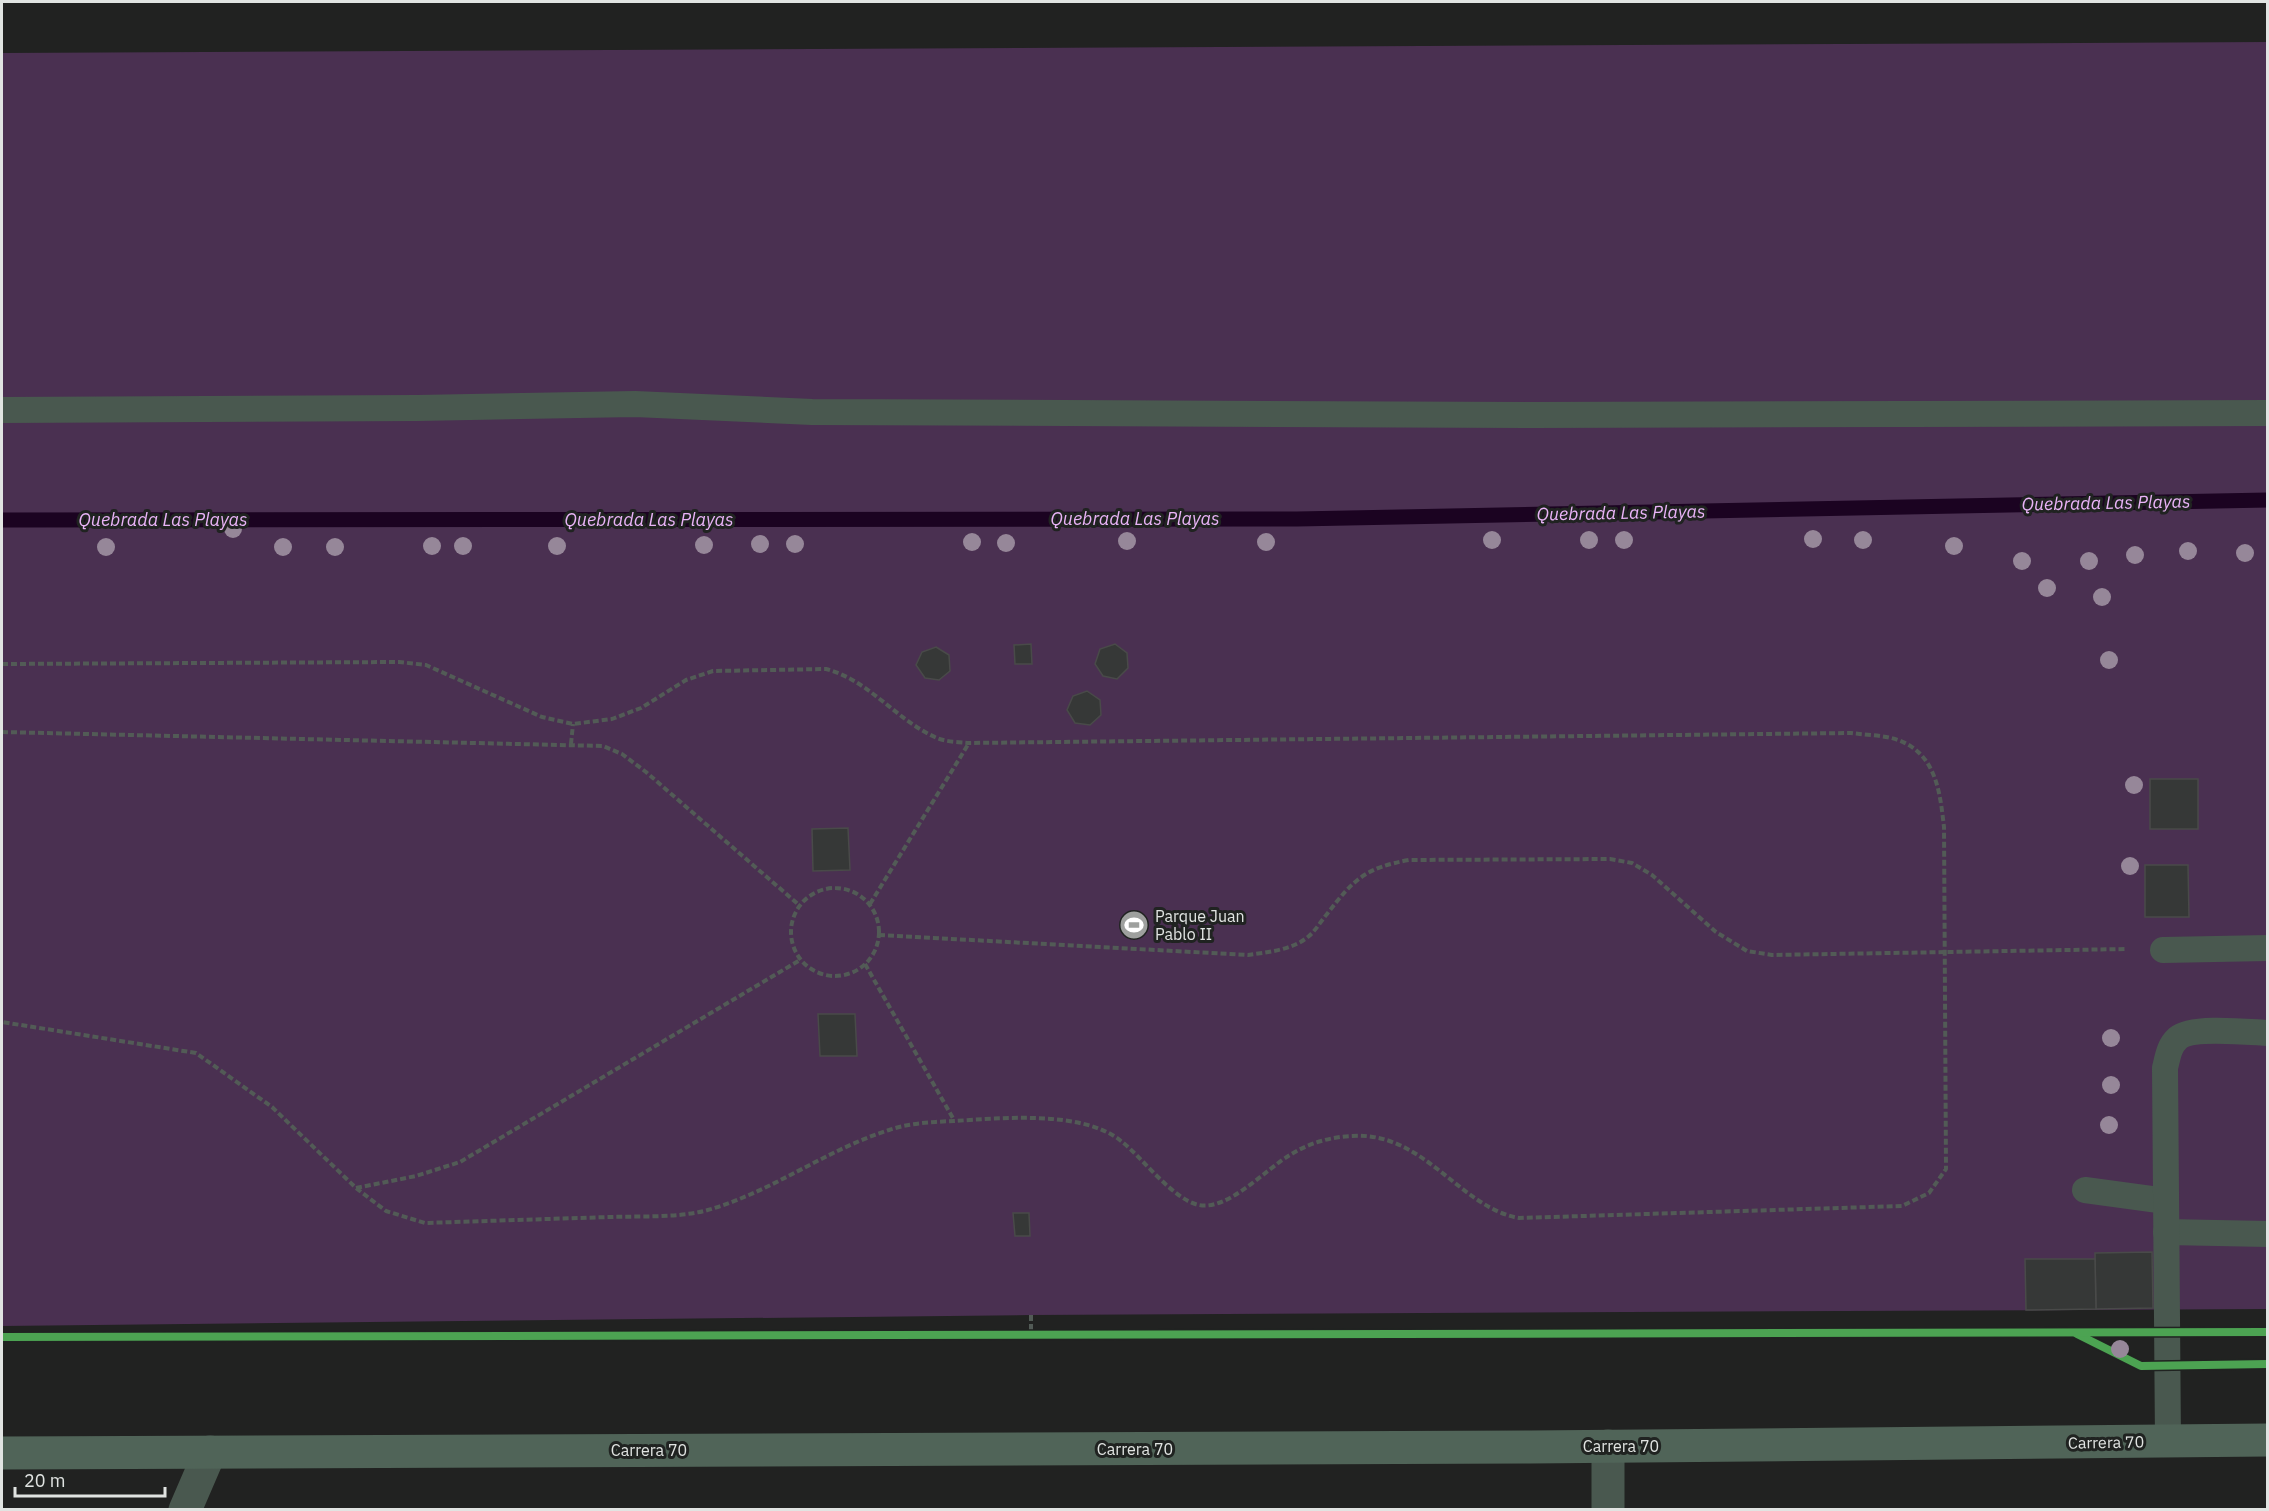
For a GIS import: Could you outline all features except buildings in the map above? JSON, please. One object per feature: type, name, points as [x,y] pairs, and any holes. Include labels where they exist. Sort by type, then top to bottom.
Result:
[{"type":"main road","name":"Carrera 70","points":[[2,1453],[1608,1446],[2268,1440]]},
{"type":"street","points":[[1608,1446],[1608,1509]]},
{"type":"street","points":[[185,1509],[210,1452]]},
{"type":"lane","points":[[2,410],[417,408],[635,404],[824,412],[1496,415],[2268,413]]},
{"type":"lane","points":[[2163,950],[2268,948]]},
{"type":"lane","points":[[2168,1442],[2166,1068],[2169,1048],[2180,1036],[2197,1032],[2268,1033]]},
{"type":"lane","points":[[2085,1190],[2166,1201]]},
{"type":"lane","points":[[2166,1232],[2268,1233]]},
{"type":"path","points":[[2,664],[399,662],[426,665],[542,717],[573,724],[612,719],[641,708],[686,681],[713,671],[826,669],[843,674],[916,727],[939,740],[969,743],[1851,733],[1899,741],[1924,758],[1939,784],[1944,827],[1946,1169],[1929,1193],[1902,1206],[1519,1218],[1492,1209],[1420,1156],[1373,1135],[1351,1136],[1307,1146],[1289,1155],[1225,1202],[1198,1205],[1186,1200],[1121,1140],[1086,1123],[1047,1119],[954,1120],[888,1130],[736,1200],[682,1215],[425,1222],[386,1211],[356,1188],[272,1107],[196,1053],[2,1022]]},
{"type":"path","points":[[571,744],[573,724]]},
{"type":"path","points":[[2,732],[603,746],[622,754],[799,905]]},
{"type":"path","points":[[870,904],[969,743]]},
{"type":"path","points":[[879,936],[1248,955],[1281,950],[1309,937],[1342,894],[1356,880],[1378,866],[1409,860],[1610,860],[1632,863],[1652,875],[1716,932],[1747,951],[1772,955],[2100,949]]},
{"type":"path","points":[[826,888],[842,889],[858,894],[870,904],[877,919],[879,936],[874,951],[865,964],[854,973],[824,976],[800,960],[791,933],[792,919],[799,905],[811,895],[826,888]]},
{"type":"path","points":[[356,1188],[416,1176],[460,1162],[800,960]]},
{"type":"path","points":[[865,964],[954,1120]]},
{"type":"path","points":[[1031,1315],[1031,1335]]},
{"type":"path","points":[[1019,1335],[1043,1335]]},
{"type":"shaded area","name":"Parque Juan Pablo II","points":[[2267,42],[2267,1309],[1031,1315],[2,1326],[2,53]]},
{"type":"waterway","name":"Quebrada Las Playas","points":[[2,520],[1297,519],[2268,500]]},
{"type":"cycle path","points":[[2,1337],[2268,1332]]},
{"type":"cycle path","points":[[2077,1334],[2141,1366],[2268,1364]]},
{"type":"place","name":"Parque Juan Pablo II","points":[[1134,925]]}]
